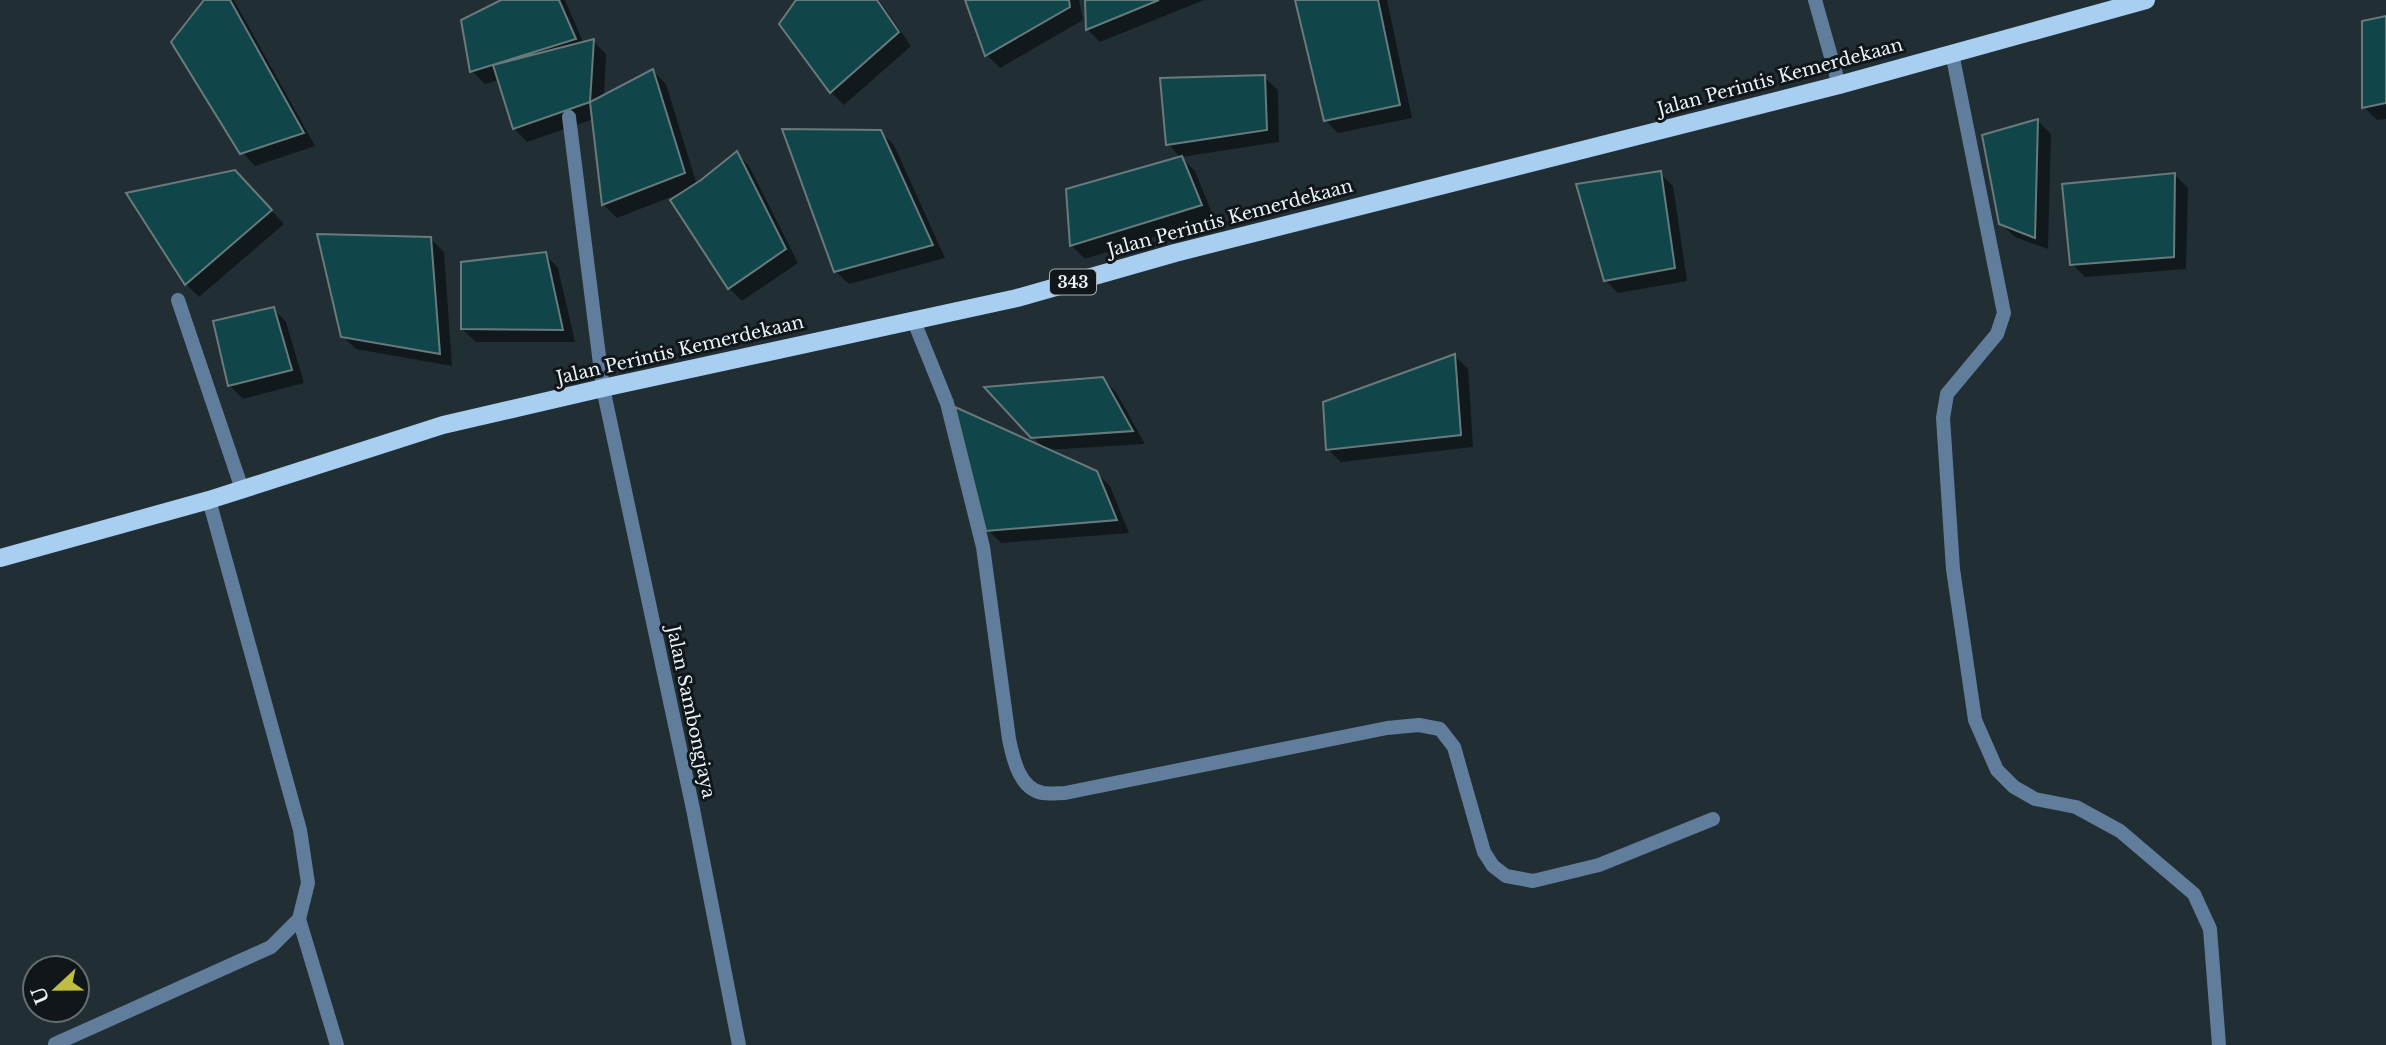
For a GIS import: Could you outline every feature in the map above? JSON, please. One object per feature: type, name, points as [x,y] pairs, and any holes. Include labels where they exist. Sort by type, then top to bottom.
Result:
[{"type":"main road","name":"Jalan Perintis Kemerdekaan","points":[[0,558],[209,500],[443,425],[603,387],[1017,298],[1175,253],[1839,85],[2146,0]]},
{"type":"street","points":[[1815,0],[1839,85]]},
{"type":"street","points":[[1952,53],[2004,313],[1997,334],[1947,394],[1943,418],[1954,569],[1975,720],[1997,770],[2014,787],[2035,799],[2076,807],[2120,831],[2194,894],[2210,929],[2219,1045]]},
{"type":"street","name":"Jalan Sambongjaya","points":[[569,117],[603,387],[739,1045]]},
{"type":"street","points":[[178,300],[242,489]]},
{"type":"street","points":[[913,319],[947,403],[983,547],[1009,739],[1016,767],[1026,783],[1040,793],[1065,793],[1387,727],[1419,725],[1440,729],[1454,747],[1484,852],[1493,866],[1506,876],[1533,881],[1599,865],[1713,819]]},
{"type":"street","points":[[55,1044],[271,947],[299,919],[308,883],[300,830],[209,500]]},
{"type":"street","points":[[299,919],[338,1045]]},
{"type":"building","points":[[204,0],[230,0],[304,133],[240,154],[171,42]]},
{"type":"building","points":[[501,0],[559,0],[576,39],[470,72],[461,20]]},
{"type":"building","points":[[796,0],[877,0],[899,32],[830,93],[779,24]]},
{"type":"building","points":[[965,0],[1069,0],[1070,7],[985,56]]},
{"type":"building","points":[[1085,0],[1159,0],[1086,30]]},
{"type":"building","points":[[1295,0],[1378,0],[1400,105],[1324,121]]},
{"type":"building","points":[[2386,16],[2386,103],[2362,108],[2362,21]]},
{"type":"building","points":[[594,39],[590,102],[513,129],[493,65]]},
{"type":"building","points":[[653,69],[685,173],[602,205],[590,102]]},
{"type":"building","points":[[1265,75],[1267,130],[1166,145],[1160,78]]},
{"type":"building","points":[[2038,119],[2035,238],[1999,224],[1982,135]]},
{"type":"building","points":[[782,129],[881,130],[933,245],[834,272]]},
{"type":"building","points":[[737,151],[786,249],[728,289],[670,200],[701,180]]},
{"type":"building","points":[[1182,156],[1202,205],[1070,246],[1066,189]]},
{"type":"building","points":[[235,170],[272,210],[185,285],[126,193]]},
{"type":"building","points":[[1661,171],[1675,268],[1604,281],[1576,184]]},
{"type":"building","points":[[2175,173],[2174,257],[2070,265],[2062,184]]},
{"type":"building","points":[[317,234],[431,237],[440,354],[341,337]]},
{"type":"building","points":[[546,252],[563,330],[461,329],[461,262]]},
{"type":"building","points":[[274,307],[292,370],[228,386],[213,321]]},
{"type":"building","points":[[1455,354],[1461,435],[1326,450],[1323,402]]},
{"type":"building","points":[[1103,377],[1133,431],[1031,438],[984,387]]},
{"type":"building","points":[[955,407],[1097,471],[1117,520],[986,531]]}]
